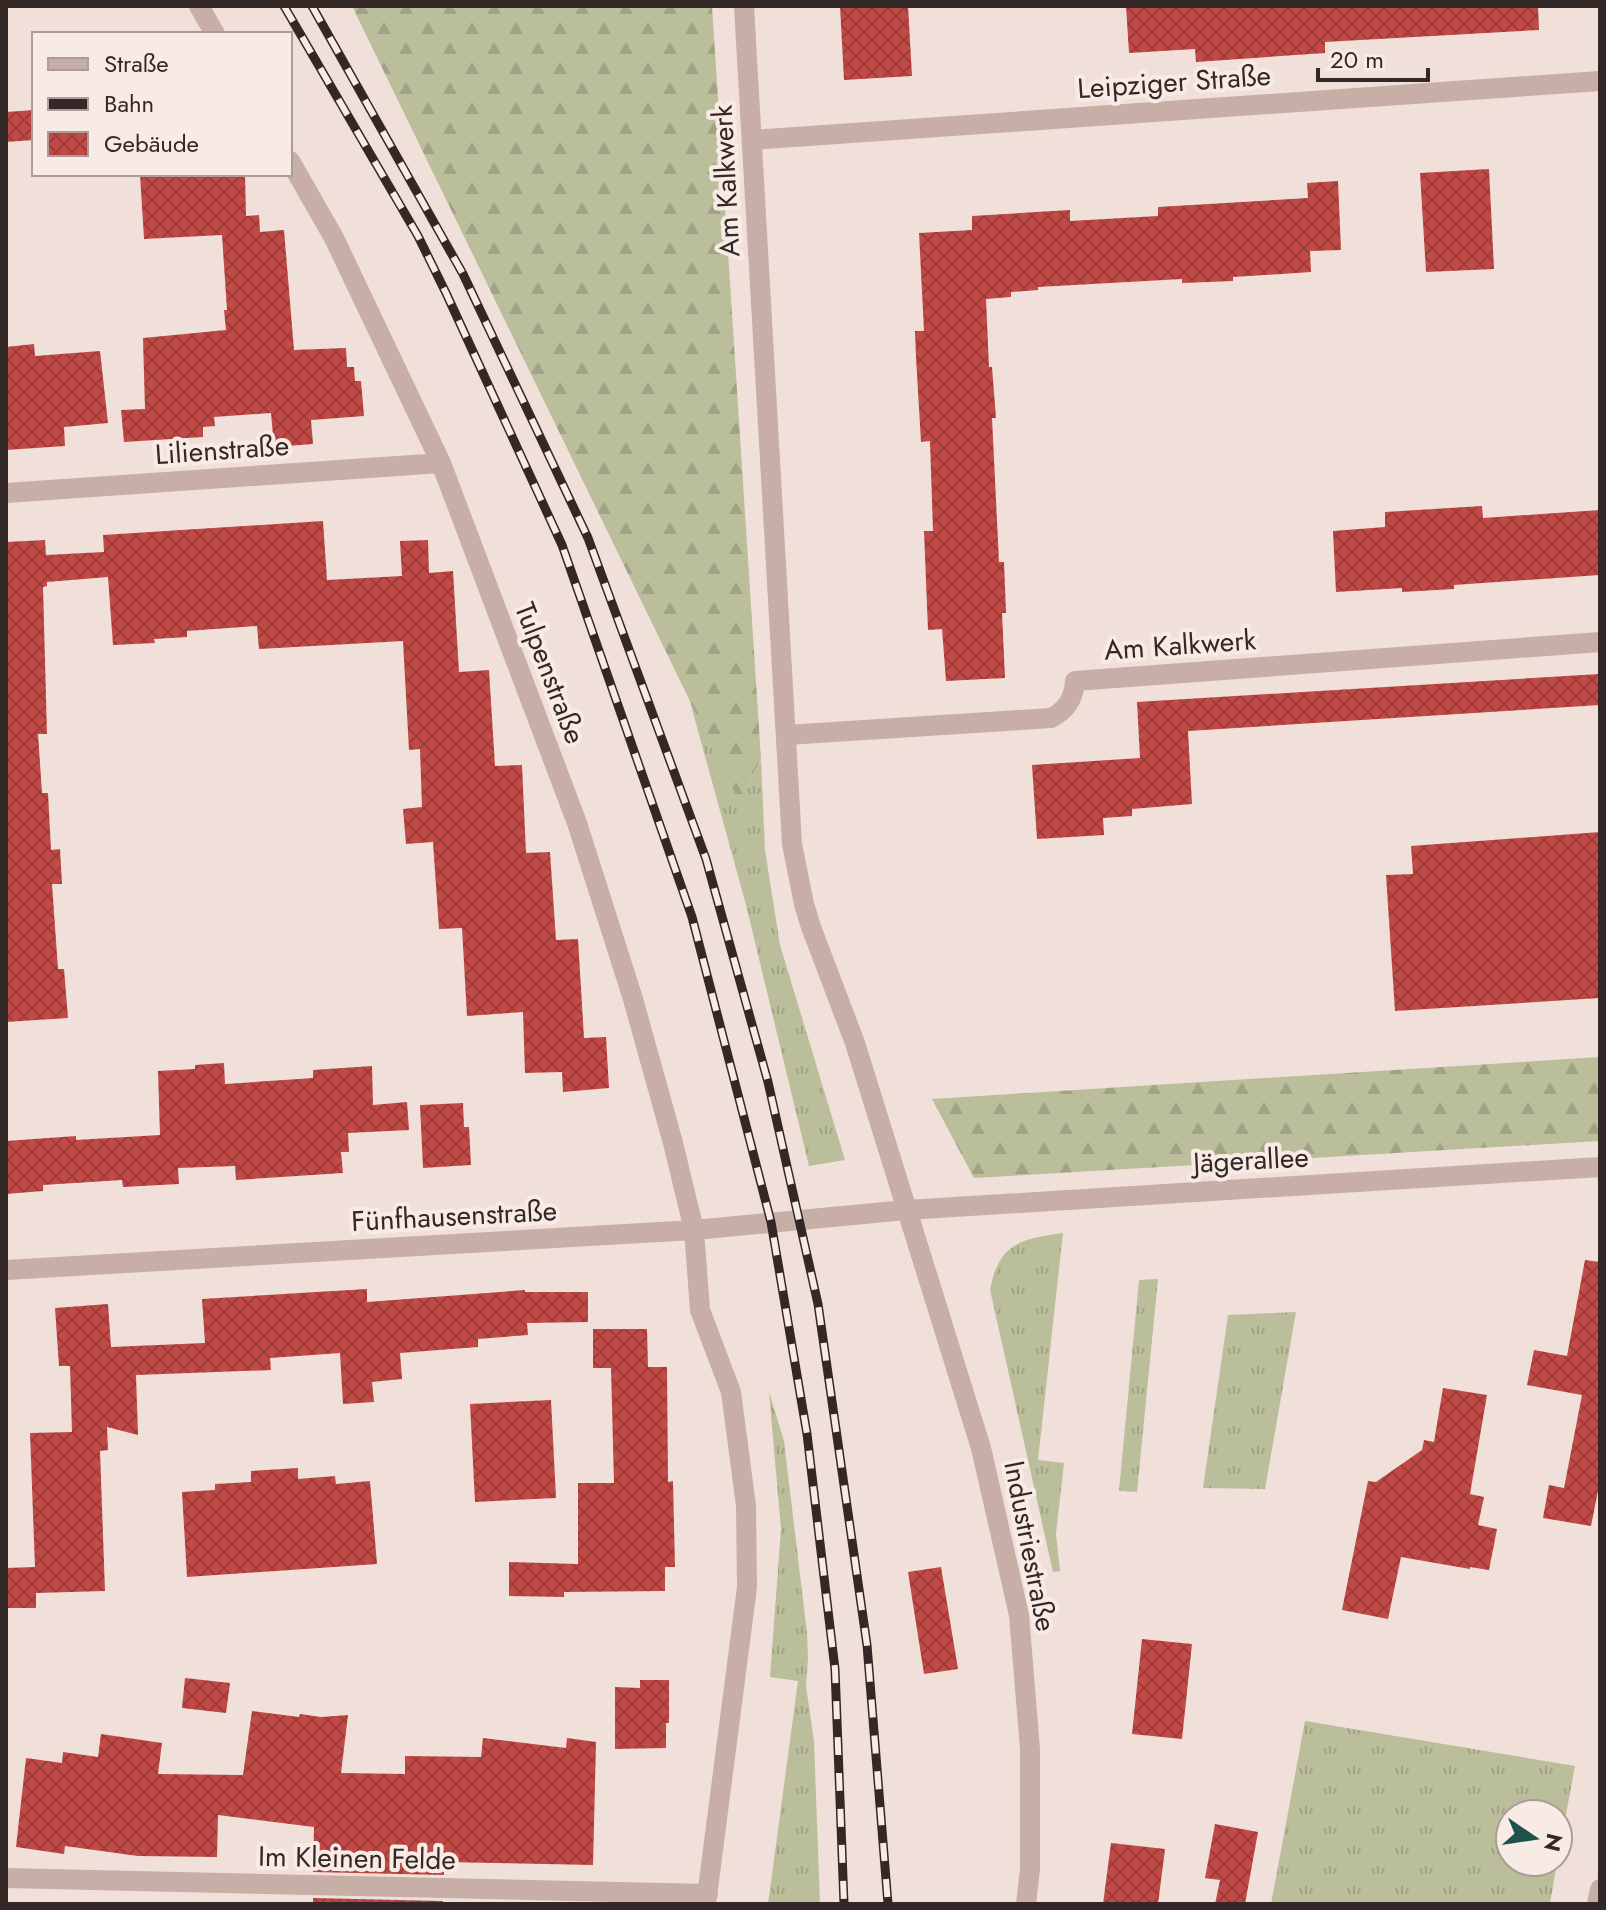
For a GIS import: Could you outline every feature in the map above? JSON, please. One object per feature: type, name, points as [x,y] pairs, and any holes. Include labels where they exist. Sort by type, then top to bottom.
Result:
[{"type":"street","points":[[199,6],[214,32]]},
{"type":"street","name":"Am Kalkwerk","points":[[744,6],[792,844],[804,904],[855,1043],[906,1210]]},
{"type":"street","name":"Leipziger Straße","points":[[752,140],[1600,81]]},
{"type":"street","name":"Tulpenstraße","points":[[292,164],[334,238],[441,463],[577,823],[633,999],[694,1230],[700,1310],[731,1392],[746,1506],[747,1587],[707,1899]]},
{"type":"street","name":"Lilienstraße","points":[[6,493],[441,463]]},
{"type":"street","name":"Am Kalkwerk","points":[[787,735],[1051,718],[1069,704],[1075,681],[1600,642]]},
{"type":"street","name":"Jägerallee","points":[[906,1210],[1600,1167]]},
{"type":"street","name":"Fünfhausenstraße","points":[[6,1270],[694,1230],[906,1210]]},
{"type":"street","name":"Industriestraße","points":[[906,1210],[981,1448],[1019,1615],[1030,1749],[1030,1869],[1026,1904]]},
{"type":"street","name":"Im Kleinen Felde","points":[[6,1878],[707,1899]]},
{"type":"street","points":[[1597,1904],[1600,1889]]},
{"type":"green space","points":[[352,6],[712,6],[761,759],[739,802]]},
{"type":"green space","points":[[689,698],[739,801],[761,760],[765,850],[780,945],[845,1160],[809,1166],[746,905]]},
{"type":"green space","points":[[1600,1057],[1600,1141],[974,1178],[932,1099]]},
{"type":"green space","points":[[1063,1233],[1038,1460],[1064,1463],[1056,1534],[1060,1571],[1053,1572],[990,1290],[999,1262],[1014,1246],[1023,1241]]},
{"type":"green space","points":[[1158,1279],[1137,1492],[1119,1491],[1139,1280]]},
{"type":"green space","points":[[1296,1312],[1265,1489],[1203,1488],[1228,1315]]},
{"type":"green space","points":[[769,1392],[784,1441],[807,1633],[806,1686],[814,1741],[820,1904],[768,1904],[798,1681],[770,1677],[781,1529]]},
{"type":"green space","points":[[1305,1721],[1575,1766],[1569,1798],[1494,1798],[1494,1878],[1554,1878],[1550,1904],[1271,1904]]},
{"type":"building","points":[[840,6],[908,6],[912,76],[844,80]]},
{"type":"building","points":[[1126,6],[1538,6],[1539,30],[1325,42],[1325,53],[1196,62],[1195,49],[1129,53]]},
{"type":"building","points":[[32,110],[32,140],[6,142],[6,112]]},
{"type":"building","points":[[1489,169],[1494,269],[1426,272],[1420,173]]},
{"type":"building","points":[[140,176],[245,176],[246,216],[259,215],[260,232],[284,230],[294,350],[346,348],[347,367],[354,367],[355,381],[361,381],[364,416],[311,420],[313,444],[274,447],[271,413],[214,417],[215,426],[203,427],[203,437],[124,442],[121,410],[145,409],[143,338],[226,330],[222,235],[144,239]]},
{"type":"building","points":[[1338,181],[1341,250],[1310,251],[1311,272],[1233,277],[1233,281],[1182,283],[1182,279],[1038,287],[1038,290],[1011,292],[1011,297],[986,299],[989,367],[992,367],[996,418],[992,418],[999,562],[1004,562],[1006,613],[1002,613],[1005,678],[946,681],[942,629],[928,630],[924,531],[933,531],[930,441],[921,442],[916,357],[915,331],[924,331],[919,233],[972,230],[972,216],[1070,210],[1070,221],[1158,216],[1158,207],[1308,198],[1307,183]]},
{"type":"building","points":[[34,344],[35,356],[100,351],[108,423],[64,427],[65,446],[6,450],[6,347]]},
{"type":"building","points":[[1482,506],[1483,518],[1600,510],[1600,575],[1454,585],[1454,589],[1336,592],[1333,531],[1385,527],[1385,512]]},
{"type":"building","points":[[323,521],[327,580],[402,576],[400,541],[428,540],[429,573],[453,571],[459,672],[489,670],[495,766],[522,765],[526,853],[550,852],[556,940],[578,939],[584,1038],[606,1037],[609,1088],[563,1092],[562,1072],[525,1073],[523,1012],[467,1016],[462,928],[439,929],[433,842],[406,844],[403,809],[422,807],[420,749],[409,750],[403,641],[259,649],[257,626],[187,631],[187,637],[154,639],[155,643],[113,645],[108,577],[47,582],[47,586],[43,587],[47,734],[38,734],[42,793],[48,793],[51,850],[60,849],[62,884],[52,884],[58,969],[64,969],[68,1018],[6,1022],[6,542],[45,540],[46,555],[104,552],[103,535]]},
{"type":"building","points":[[1600,674],[1600,705],[1188,731],[1192,804],[1132,809],[1132,816],[1103,818],[1104,835],[1037,839],[1032,765],[1140,758],[1137,702]]},
{"type":"building","points":[[1600,832],[1600,998],[1395,1011],[1386,875],[1413,874],[1411,846]]},
{"type":"building","points":[[224,1063],[225,1084],[313,1078],[313,1070],[372,1066],[373,1105],[407,1102],[409,1130],[348,1133],[349,1152],[341,1152],[343,1173],[236,1180],[235,1166],[178,1168],[179,1184],[123,1187],[122,1180],[43,1185],[43,1191],[6,1194],[6,1141],[160,1135],[158,1071],[195,1069],[195,1065]]},
{"type":"building","points":[[463,1103],[464,1127],[469,1127],[471,1165],[423,1168],[420,1105]]},
{"type":"building","points":[[1585,1260],[1600,1262],[1600,1481],[1591,1526],[1543,1518],[1549,1485],[1564,1488],[1582,1395],[1527,1385],[1534,1350],[1567,1356]]},
{"type":"building","points":[[367,1289],[367,1302],[525,1290],[588,1292],[588,1322],[527,1323],[528,1335],[478,1339],[478,1347],[400,1353],[402,1379],[372,1382],[374,1402],[343,1404],[340,1353],[270,1358],[271,1370],[136,1375],[138,1435],[107,1427],[108,1450],[100,1451],[105,1591],[36,1593],[36,1608],[6,1608],[6,1568],[35,1567],[30,1433],[72,1432],[70,1366],[59,1366],[55,1308],[108,1304],[111,1347],[205,1343],[202,1299]]},
{"type":"building","points":[[593,1329],[647,1329],[648,1367],[667,1367],[668,1482],[673,1481],[675,1567],[665,1567],[665,1591],[564,1592],[564,1597],[509,1596],[509,1562],[578,1564],[578,1483],[614,1483],[611,1368],[593,1368]]},
{"type":"building","points":[[1443,1388],[1487,1395],[1470,1494],[1484,1497],[1478,1525],[1497,1529],[1489,1570],[1401,1557],[1388,1619],[1342,1610],[1368,1481],[1376,1482],[1422,1450],[1424,1440],[1434,1442]]},
{"type":"building","points":[[551,1400],[556,1498],[475,1502],[470,1404]]},
{"type":"building","points":[[298,1468],[298,1479],[335,1476],[336,1484],[370,1481],[377,1564],[187,1577],[182,1492],[215,1490],[215,1484],[251,1482],[251,1471]]},
{"type":"building","points":[[941,1567],[958,1669],[924,1674],[908,1572]]},
{"type":"building","points":[[1142,1639],[1192,1644],[1182,1739],[1132,1734]]},
{"type":"building","points":[[185,1678],[230,1683],[226,1713],[182,1708]]},
{"type":"building","points":[[640,1680],[669,1680],[666,1748],[615,1749],[615,1687],[640,1688]]},
{"type":"building","points":[[252,1711],[299,1717],[300,1714],[321,1717],[348,1715],[341,1773],[405,1774],[405,1756],[481,1757],[483,1738],[566,1748],[567,1738],[596,1742],[593,1865],[444,1862],[444,1875],[313,1872],[314,1827],[218,1815],[217,1857],[138,1856],[65,1846],[64,1854],[16,1847],[26,1758],[62,1763],[63,1752],[98,1757],[101,1734],[162,1743],[158,1774],[243,1775]]},
{"type":"building","points":[[1215,1824],[1258,1832],[1245,1904],[1215,1904],[1220,1880],[1205,1878]]},
{"type":"building","points":[[1111,1843],[1165,1849],[1158,1904],[1103,1904]]},
{"type":"building","points":[[313,1898],[443,1901],[443,1904],[313,1904]]},
{"type":"railway","points":[[284,6],[418,236],[562,545],[692,917],[771,1222],[807,1434],[835,1669],[844,1904]]},
{"type":"railway","points":[[312,6],[463,274],[588,538],[706,859],[768,1082],[818,1304],[867,1645],[888,1904]]}]
